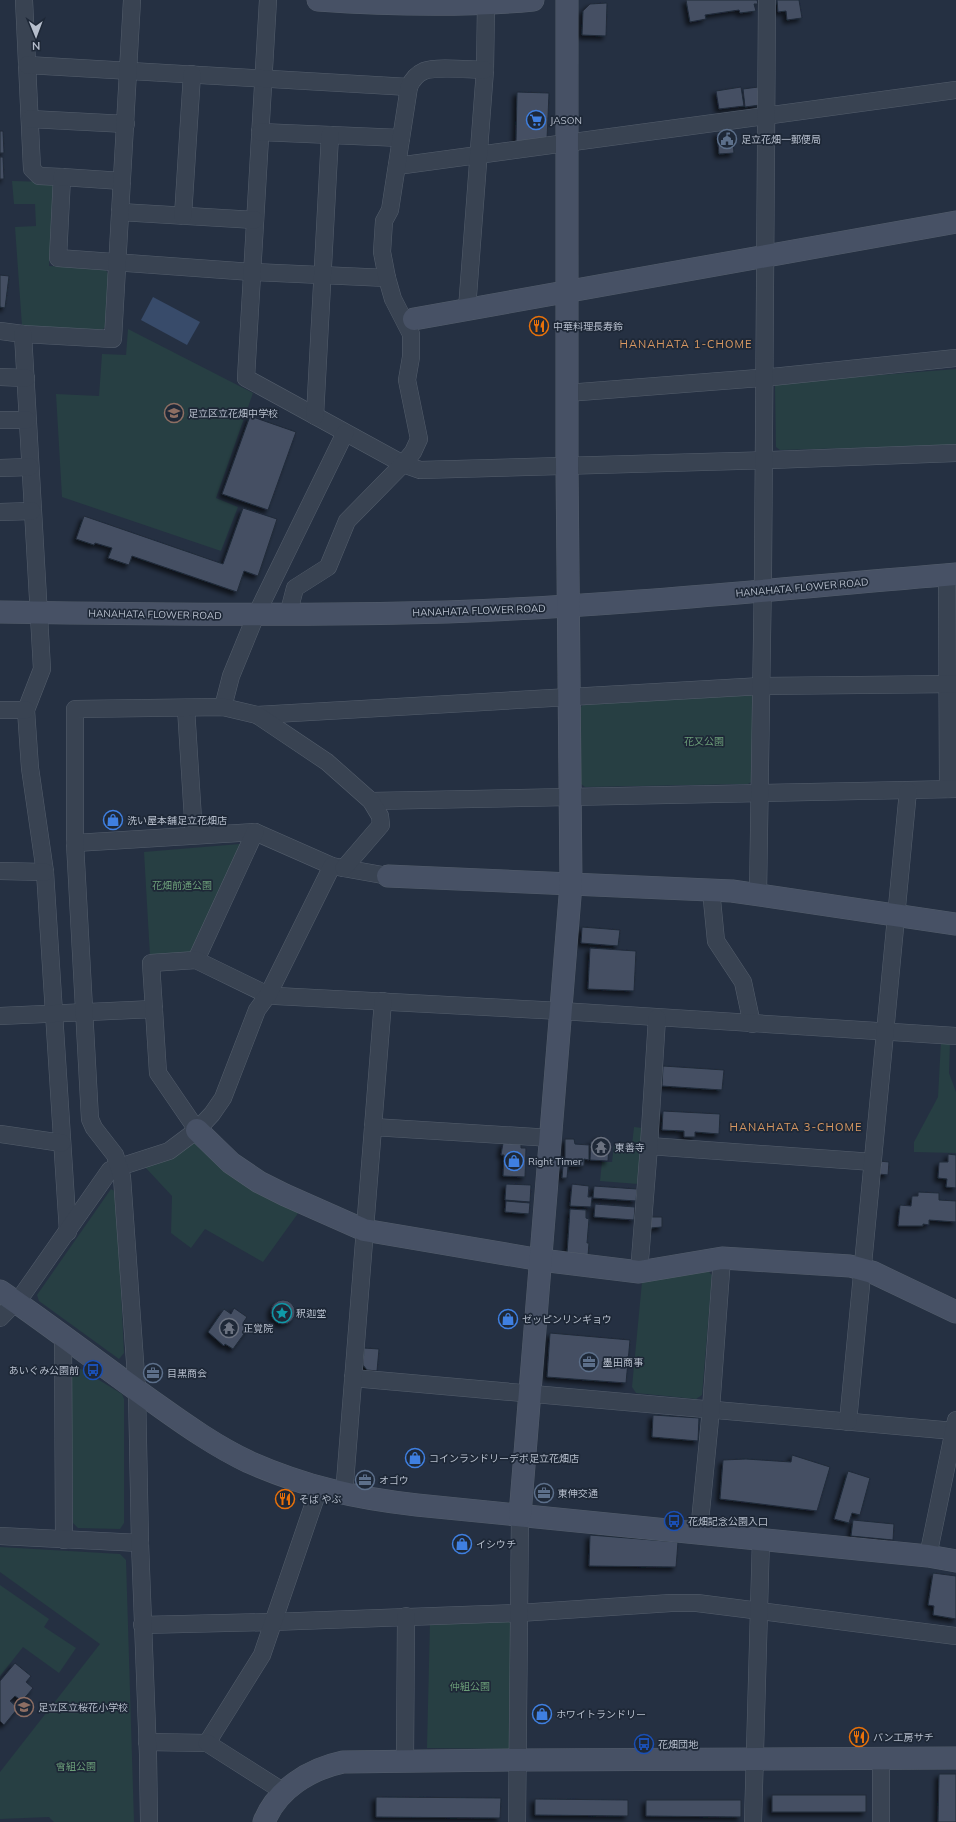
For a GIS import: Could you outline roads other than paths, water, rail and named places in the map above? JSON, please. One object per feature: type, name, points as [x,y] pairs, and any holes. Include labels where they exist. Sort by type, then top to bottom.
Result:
[{"type":"street","points":[[24,0],[32,169],[39,176],[122,181]]},
{"type":"street","points":[[0,331],[22,334],[113,339],[132,0]]},
{"type":"street","points":[[268,0],[246,378],[345,434],[403,464],[420,470],[764,461],[956,453]]},
{"type":"street","points":[[320,0],[396,5],[533,0]]},
{"type":"street","points":[[517,1822],[520,1515],[571,884],[570,606],[567,466],[567,0]]},
{"type":"street","points":[[758,895],[761,792],[767,0]]},
{"type":"street","points":[[468,309],[485,70],[481,3]]},
{"type":"street","points":[[27,65],[409,87]]},
{"type":"street","points":[[288,615],[295,588],[328,567],[347,521],[403,464],[413,452],[419,439],[408,380],[411,357],[411,334],[409,320],[393,299],[382,252],[384,221],[390,210],[409,87],[412,80],[424,71],[485,70]]},
{"type":"street","points":[[183,216],[192,74]]},
{"type":"street","points":[[397,166],[479,154],[568,144],[767,115],[956,90]]},
{"type":"street","points":[[30,119],[126,124]]},
{"type":"street","points":[[260,132],[401,138]]},
{"type":"street","points":[[315,416],[330,135]]},
{"type":"street","points":[[62,177],[58,258],[252,272],[387,278]]},
{"type":"street","points":[[120,212],[255,220]]},
{"type":"street","points":[[409,320],[956,222]]},
{"type":"street","points":[[22,334],[26,378],[32,511],[42,669],[26,710],[30,768],[45,872],[68,1232]]},
{"type":"street","points":[[567,393],[765,378],[956,358]]},
{"type":"street","points":[[0,377],[26,378]]},
{"type":"street","points":[[0,420],[27,420]]},
{"type":"street","points":[[223,707],[231,676],[256,615],[345,434]]},
{"type":"street","points":[[0,468],[30,467]]},
{"type":"street","points":[[0,512],[32,511]]},
{"type":"street","points":[[372,801],[952,789],[951,574]]},
{"type":"street","name":"HANAHATA FLOWER ROAD","points":[[0,612],[288,615],[448,612],[570,606],[951,574]]},
{"type":"street","points":[[149,1822],[142,1625],[137,1390],[122,1177],[115,1155],[94,1128],[90,1119],[75,843],[75,709],[223,707],[257,716],[762,686],[951,684]]},
{"type":"street","points":[[186,708],[194,835]]},
{"type":"street","points":[[0,710],[26,710]]},
{"type":"street","points":[[0,1318],[8,1296],[68,1232],[110,1170],[169,1151],[197,1130],[212,1114],[223,1098],[257,1010],[268,995],[338,867],[381,825],[380,816],[372,801],[327,762],[257,716]]},
{"type":"street","points":[[848,1422],[908,791]]},
{"type":"street","points":[[75,843],[255,832],[338,867],[388,876],[711,890],[758,895],[956,924]]},
{"type":"street","points":[[196,960],[255,832]]},
{"type":"street","points":[[0,871],[45,872]]},
{"type":"street","points":[[711,890],[716,941],[743,982],[752,1024]]},
{"type":"street","points":[[956,1036],[885,1033],[561,1011],[268,995],[196,960],[151,963],[158,1073],[197,1130],[231,1163],[259,1182],[364,1230],[541,1260],[639,1272],[722,1258],[862,1268],[956,1312]]},
{"type":"street","points":[[344,1495],[383,1001]]},
{"type":"street","points":[[0,1016],[54,1012],[154,1009]]},
{"type":"street","points":[[639,1272],[657,1018]]},
{"type":"street","points":[[373,1127],[551,1138]]},
{"type":"street","points":[[0,1134],[62,1143]]},
{"type":"street","points":[[649,1146],[873,1162]]},
{"type":"street","points":[[699,1532],[711,1410],[722,1258]]},
{"type":"street","points":[[8,1296],[184,1423],[247,1461],[298,1481],[344,1495],[417,1505],[761,1538],[928,1556],[956,1561]]},
{"type":"street","points":[[63,1336],[64,1540]]},
{"type":"street","points":[[353,1378],[848,1422],[955,1426],[928,1556]]},
{"type":"street","points":[[206,1743],[262,1655],[319,1488]]},
{"type":"street","points":[[0,1536],[140,1543]]},
{"type":"street","points":[[753,1822],[761,1538]]},
{"type":"street","points":[[142,1625],[518,1613],[671,1603],[697,1603],[759,1610],[779,1615],[956,1636]]},
{"type":"street","points":[[405,1761],[406,1616]]},
{"type":"street","points":[[147,1742],[206,1743],[284,1792]]},
{"type":"street","points":[[881,1758],[882,1822]]},
{"type":"street","points":[[264,1822],[277,1800],[284,1792],[306,1776],[331,1765],[344,1762],[956,1758]]},
{"type":"water","points":[[153,297],[200,322],[187,345],[141,320]]},
{"type":"place","name":"JASON","points":[[536,120]]},
{"type":"place","name":"足立花畑一郵便局","points":[[727,139]]},
{"type":"place","name":"中華料理長寿鈴","points":[[539,326]]},
{"type":"place","name":"足立区立花畑中学校","points":[[174,413]]},
{"type":"place","name":"洗い屋本舗足立花畑店","points":[[113,820]]},
{"type":"place","name":"東善寺","points":[[601,1147]]},
{"type":"place","name":"Right Timer","points":[[514,1161]]},
{"type":"place","name":"釈迦堂","points":[[282,1313]]},
{"type":"place","name":"ゼッピンリンギョウ","points":[[508,1319]]},
{"type":"place","name":"正覚院","points":[[229,1328]]},
{"type":"place","name":"墨田商事","points":[[589,1362]]},
{"type":"place","name":"あいぐみ公園前","points":[[93,1370]]},
{"type":"place","name":"目黒商会","points":[[153,1373]]},
{"type":"place","name":"コインランドリーデポ足立花畑店","points":[[415,1458]]},
{"type":"place","name":"オゴウ","points":[[365,1480]]},
{"type":"place","name":"東伸交通","points":[[544,1493]]},
{"type":"place","name":"そば やぶ","points":[[285,1499]]},
{"type":"place","name":"花畑記念公園入口","points":[[674,1521]]},
{"type":"place","name":"イシウチ","points":[[462,1544]]},
{"type":"place","name":"足立区立桜花小学校","points":[[24,1707]]},
{"type":"place","name":"ホワイトランドリー","points":[[542,1714]]},
{"type":"place","name":"パン工房サチ","points":[[859,1737]]},
{"type":"place","name":"花畑団地","points":[[644,1744]]},
{"type":"district","name":"HANAHATA 1-CHOME","points":[[686,344]]},
{"type":"district","name":"HANAHATA 3-CHOME","points":[[796,1127]]},
{"type":"park label","name":"花又公園","points":[[704,741]]},
{"type":"park label","name":"花畑前通公園","points":[[182,885]]},
{"type":"park label","name":"仲組公園","points":[[470,1686]]},
{"type":"park label","name":"會組公園","points":[[76,1766]]}]
